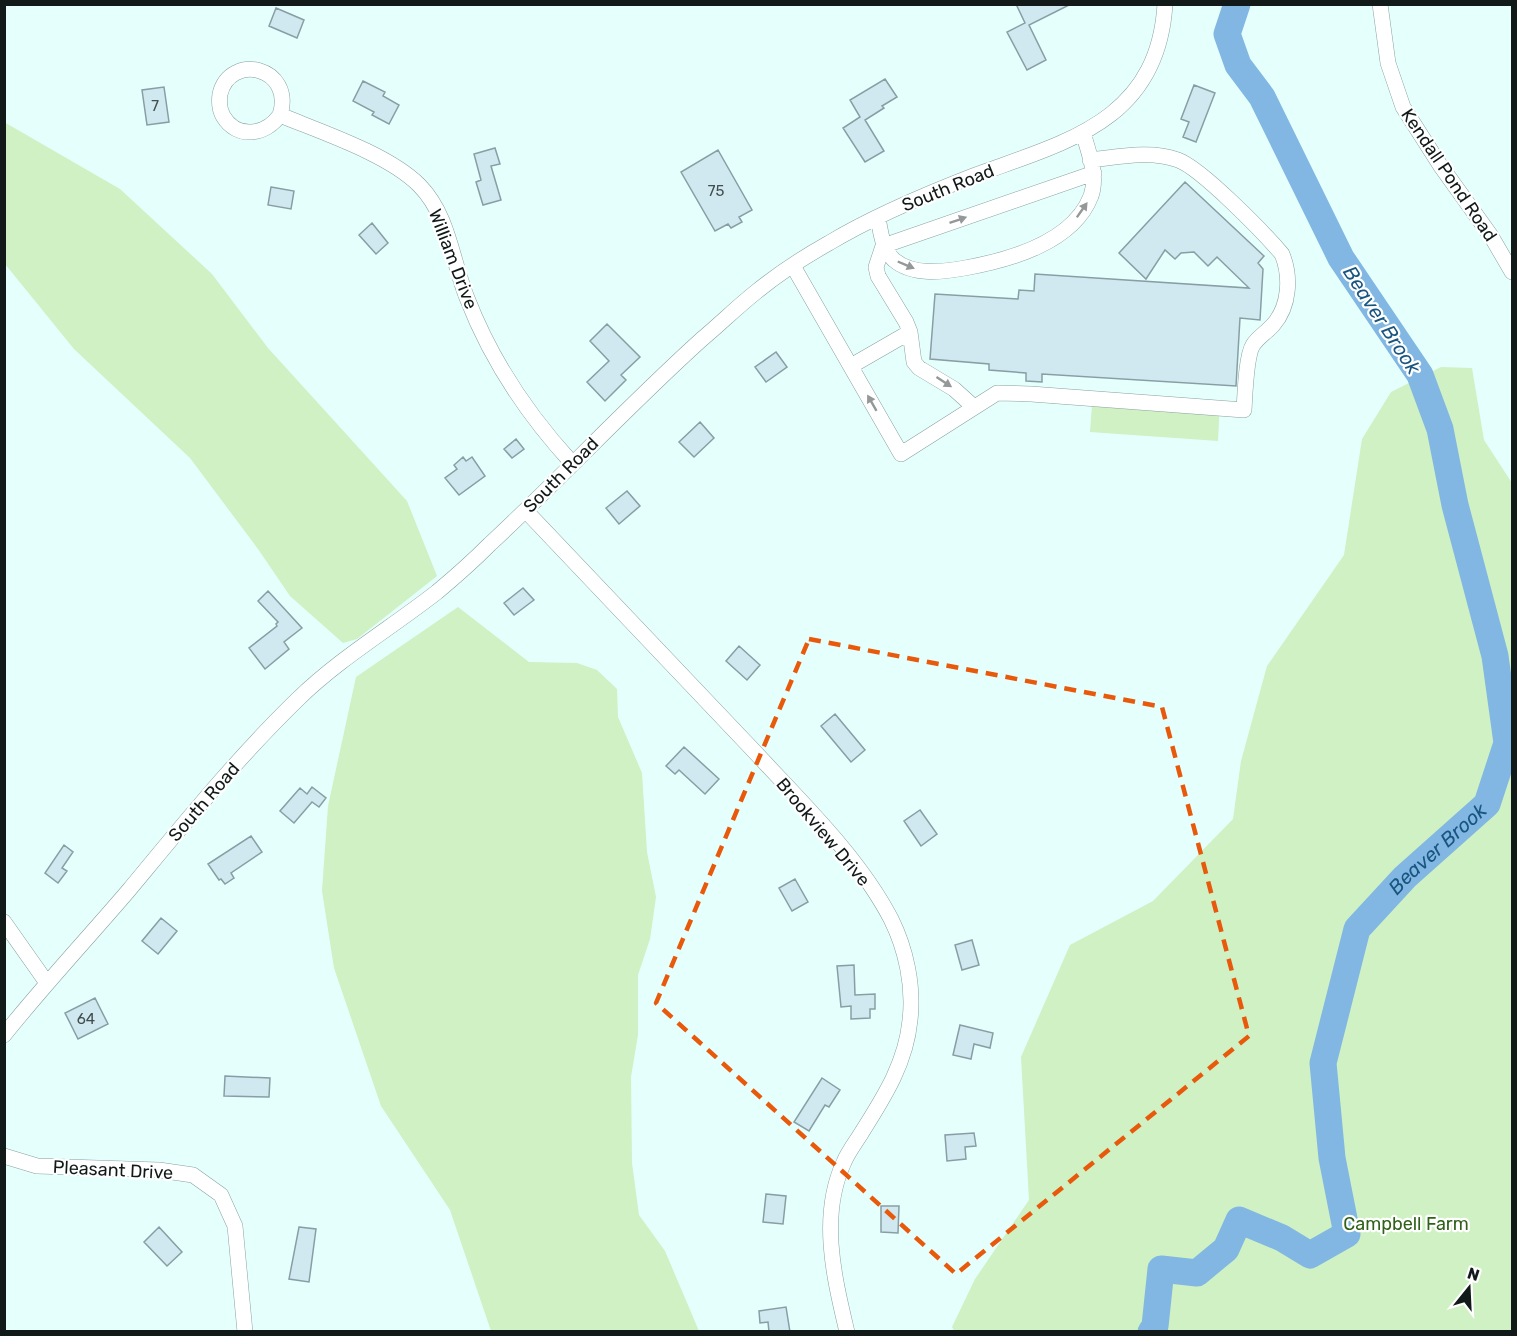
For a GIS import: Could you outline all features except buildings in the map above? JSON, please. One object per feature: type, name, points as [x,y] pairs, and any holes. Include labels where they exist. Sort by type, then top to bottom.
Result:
[{"type":"street","name":"South Road","points":[[4,1035],[208,796],[265,732],[301,696],[437,591],[526,511],[666,372],[749,297],[830,242],[878,218],[924,196],[1083,133],[1109,117],[1140,85],[1152,64],[1159,44],[1165,4]]},
{"type":"street","name":"Kendall Pond Road","points":[[1380,4],[1388,63],[1403,107],[1440,165],[1491,236],[1512,272]]},
{"type":"street","points":[[243,70],[264,71],[273,77],[283,95],[284,105],[280,115],[274,124],[255,133],[234,128],[226,121],[219,102],[226,81],[233,74],[243,70]]},
{"type":"street","name":"William Drive","points":[[280,115],[388,162],[420,186],[442,221],[465,295],[495,358],[521,402],[551,441],[572,463]]},
{"type":"street","points":[[878,218],[883,246],[894,260],[920,270],[939,272],[956,270],[1007,259],[1036,248],[1070,225],[1083,211],[1091,195],[1092,166],[1083,133]]},
{"type":"street","points":[[794,266],[901,454],[996,393],[1244,410],[1249,356],[1253,345],[1273,326],[1286,300],[1286,265],[1282,254],[1210,183],[1188,165],[1161,156],[1129,155],[1092,166],[883,246]]},
{"type":"street","points":[[883,246],[876,267],[878,276],[906,322],[910,332],[914,362],[919,368],[954,388],[974,407]]},
{"type":"street","points":[[851,366],[910,332]]},
{"type":"street","name":"Brookview Drive","points":[[526,511],[616,604],[829,833],[862,874],[890,918],[897,934],[910,985],[911,1019],[904,1053],[891,1086],[844,1160],[831,1210],[830,1245],[834,1280],[847,1332]]},
{"type":"street","points":[[4,921],[47,983]]},
{"type":"street","name":"Pleasant Drive","points":[[4,1156],[36,1166],[159,1170],[193,1176],[220,1195],[235,1226],[245,1332]]},
{"type":"highlighted area","points":[[809,639],[1162,707],[1249,1036],[956,1274],[656,1003]]},
{"type":"green space","points":[[4,122],[120,189],[212,274],[268,348],[407,501],[437,576],[357,639],[343,643],[290,596],[190,458],[74,349],[5,264]]},
{"type":"green space","name":"Campbell Farm","points":[[1441,367],[1472,368],[1484,440],[1512,483],[1512,1331],[954,1331],[952,1327],[975,1279],[1029,1200],[1021,1057],[1070,945],[1153,901],[1233,819],[1241,761],[1267,666],[1344,555],[1362,439],[1391,392]]},
{"type":"green space","points":[[1093,392],[1220,401],[1218,441],[1090,432]]},
{"type":"green space","points":[[458,607],[529,662],[577,663],[597,670],[617,689],[618,717],[642,773],[647,852],[656,897],[650,939],[638,975],[638,1035],[631,1077],[632,1163],[639,1215],[665,1251],[699,1331],[491,1331],[450,1210],[381,1106],[334,968],[322,891],[328,806],[356,677]]},
{"type":"waterway","name":"Beaver Brook","points":[[1151,1332],[1155,1326],[1161,1269],[1197,1273],[1226,1249],[1239,1220],[1282,1238],[1310,1255],[1347,1234],[1332,1158],[1323,1063],[1357,929],[1405,877],[1487,804],[1507,743],[1495,656],[1455,505],[1440,429],[1420,375],[1341,258],[1262,97],[1238,65],[1227,34],[1237,4]]}]
